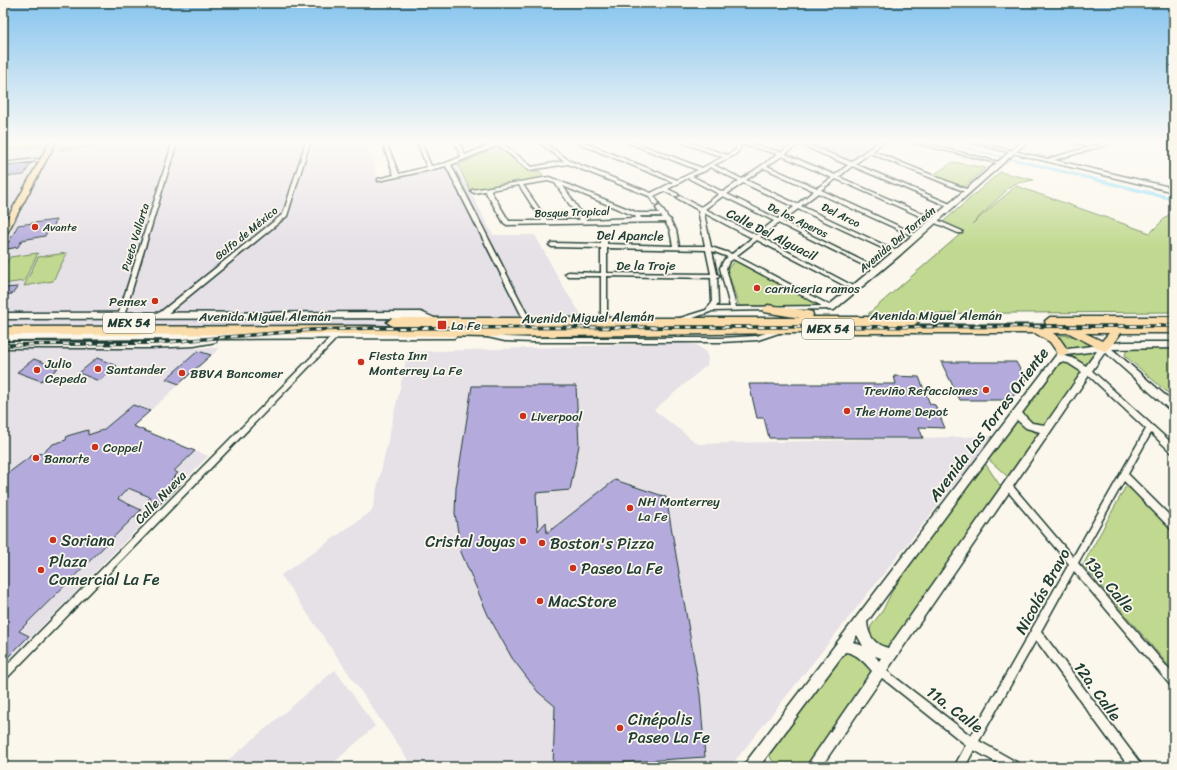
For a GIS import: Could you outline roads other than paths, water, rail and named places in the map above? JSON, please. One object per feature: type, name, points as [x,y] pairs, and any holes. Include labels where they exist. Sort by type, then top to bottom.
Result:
[{"type":"highway","points":[[768,309],[846,321]]},
{"type":"highway","name":"Avenida Miguel Alemán","points":[[3,331],[527,320],[1174,321]]},
{"type":"highway","name":"Avenida Miguel Alemán","points":[[3,323],[254,326],[483,333],[782,329],[1174,329]]},
{"type":"highway","points":[[1030,329],[1053,337],[1059,344],[1060,356]]},
{"type":"highway","points":[[1068,329],[1104,347],[1117,330]]},
{"type":"highway","points":[[637,330],[659,340]]},
{"type":"main road","points":[[3,220],[27,178]]},
{"type":"main road","points":[[3,233],[33,178]]},
{"type":"street","name":"Pueto Vallarta","points":[[121,316],[164,178]]},
{"type":"street","name":"Golfo de México","points":[[160,316],[175,302],[285,215],[297,178]]},
{"type":"street","points":[[380,180],[389,178]]},
{"type":"street","points":[[455,178],[527,320]]},
{"type":"street","points":[[608,178],[651,195],[673,230],[676,246]]},
{"type":"street","points":[[668,178],[678,182]]},
{"type":"street","points":[[651,195],[687,178]]},
{"type":"street","name":"De los Aperos","points":[[691,178],[877,270]]},
{"type":"street","name":"Del Arco","points":[[739,178],[897,253]]},
{"type":"street","points":[[712,309],[715,301],[714,276],[701,209],[747,178]]},
{"type":"street","points":[[790,178],[917,236]]},
{"type":"street","points":[[733,308],[724,276],[724,264],[732,256],[835,178],[960,232]]},
{"type":"street","points":[[885,178],[952,206]]},
{"type":"street","points":[[936,178],[968,191]]},
{"type":"street","name":"Avenida Del Torreón","points":[[831,308],[984,178]]},
{"type":"street","points":[[1124,178],[1174,190]]},
{"type":"street","points":[[474,191],[546,180],[557,182],[638,217]]},
{"type":"street","points":[[557,182],[584,221]]},
{"type":"street","points":[[521,185],[546,223]]},
{"type":"street","name":"Calle Del Alguacil","points":[[665,189],[855,289]]},
{"type":"street","name":"Bosque Tropical","points":[[487,190],[505,222],[511,224],[584,221],[662,214]]},
{"type":"street","name":"Bosque Tropical","points":[[638,217],[668,220]]},
{"type":"street","points":[[604,236],[604,321]]},
{"type":"street","name":"Del Apancle","points":[[552,245],[676,246],[708,248],[732,256],[831,308]]},
{"type":"street","name":"De la Troje","points":[[568,274],[604,276],[724,276]]},
{"type":"street","points":[[677,321],[712,309],[831,308]]},
{"type":"street","points":[[3,316],[421,315],[436,322]]},
{"type":"street","points":[[483,333],[493,337],[512,340],[720,340],[758,338],[782,329]]},
{"type":"street","points":[[3,337],[194,344],[226,336],[446,336],[468,332]]},
{"type":"street","name":"Calle Nueva","points":[[3,676],[335,337]]},
{"type":"street","points":[[3,345],[59,340]]},
{"type":"street","name":"Avenida Las Torres Oriente","points":[[756,765],[861,620],[1060,356],[1104,347],[1174,345]]},
{"type":"street","points":[[813,767],[1104,347],[1174,408]]},
{"type":"street","points":[[1060,356],[1088,371],[1174,450]]},
{"type":"street","points":[[1017,412],[1020,419],[1031,427],[1047,429]]},
{"type":"street","name":"Nicolás Bravo","points":[[959,767],[1150,428]]},
{"type":"street","points":[[1124,475],[1174,526]]},
{"type":"street","name":"13a. Calle","points":[[1008,486],[1174,682]]},
{"type":"street","points":[[861,620],[861,630],[865,641],[875,650],[891,655]]},
{"type":"street","name":"12a. Calle","points":[[1036,632],[1136,767]]},
{"type":"street","points":[[842,646],[849,646],[861,652],[880,671]]},
{"type":"street","name":"11a. Calle","points":[[880,671],[972,743],[1014,767]]},
{"type":"waterway","points":[[1088,178],[1174,199]]},
{"type":"railway","points":[[3,345],[155,343],[311,330],[374,328],[1174,326]]},
{"type":"place","name":"Avante","points":[[35,227]]},
{"type":"place","name":"carniceria ramos","points":[[757,288]]},
{"type":"place","name":"Pemex","points":[[155,301]]},
{"type":"place","name":"La Fe","points":[[442,325]]},
{"type":"place","name":"Fiesta Inn Monterrey La Fe","points":[[361,362]]},
{"type":"place","name":"Santander","points":[[98,369]]},
{"type":"place","name":"Julio Cepeda","points":[[37,370]]},
{"type":"place","name":"BBVA Bancomer","points":[[182,373]]},
{"type":"place","name":"Treviño Refacciones","points":[[986,390]]},
{"type":"place","name":"The Home Depot","points":[[847,411]]},
{"type":"place","name":"Liverpool","points":[[523,416]]},
{"type":"place","name":"Coppel","points":[[95,447]]},
{"type":"place","name":"Banorte","points":[[36,458]]},
{"type":"place","name":"NH Monterrey La Fe","points":[[630,508]]},
{"type":"place","name":"Soriana","points":[[53,540]]},
{"type":"place","name":"Cristal Joyas","points":[[523,541]]},
{"type":"place","name":"Boston's Pizza","points":[[542,543]]},
{"type":"place","name":"Paseo La Fe","points":[[573,568]]},
{"type":"place","name":"Plaza Comercial La Fe","points":[[41,570]]},
{"type":"place","name":"MacStore","points":[[540,601]]},
{"type":"place","name":"Cinépolis Paseo La Fe","points":[[620,728]]}]
